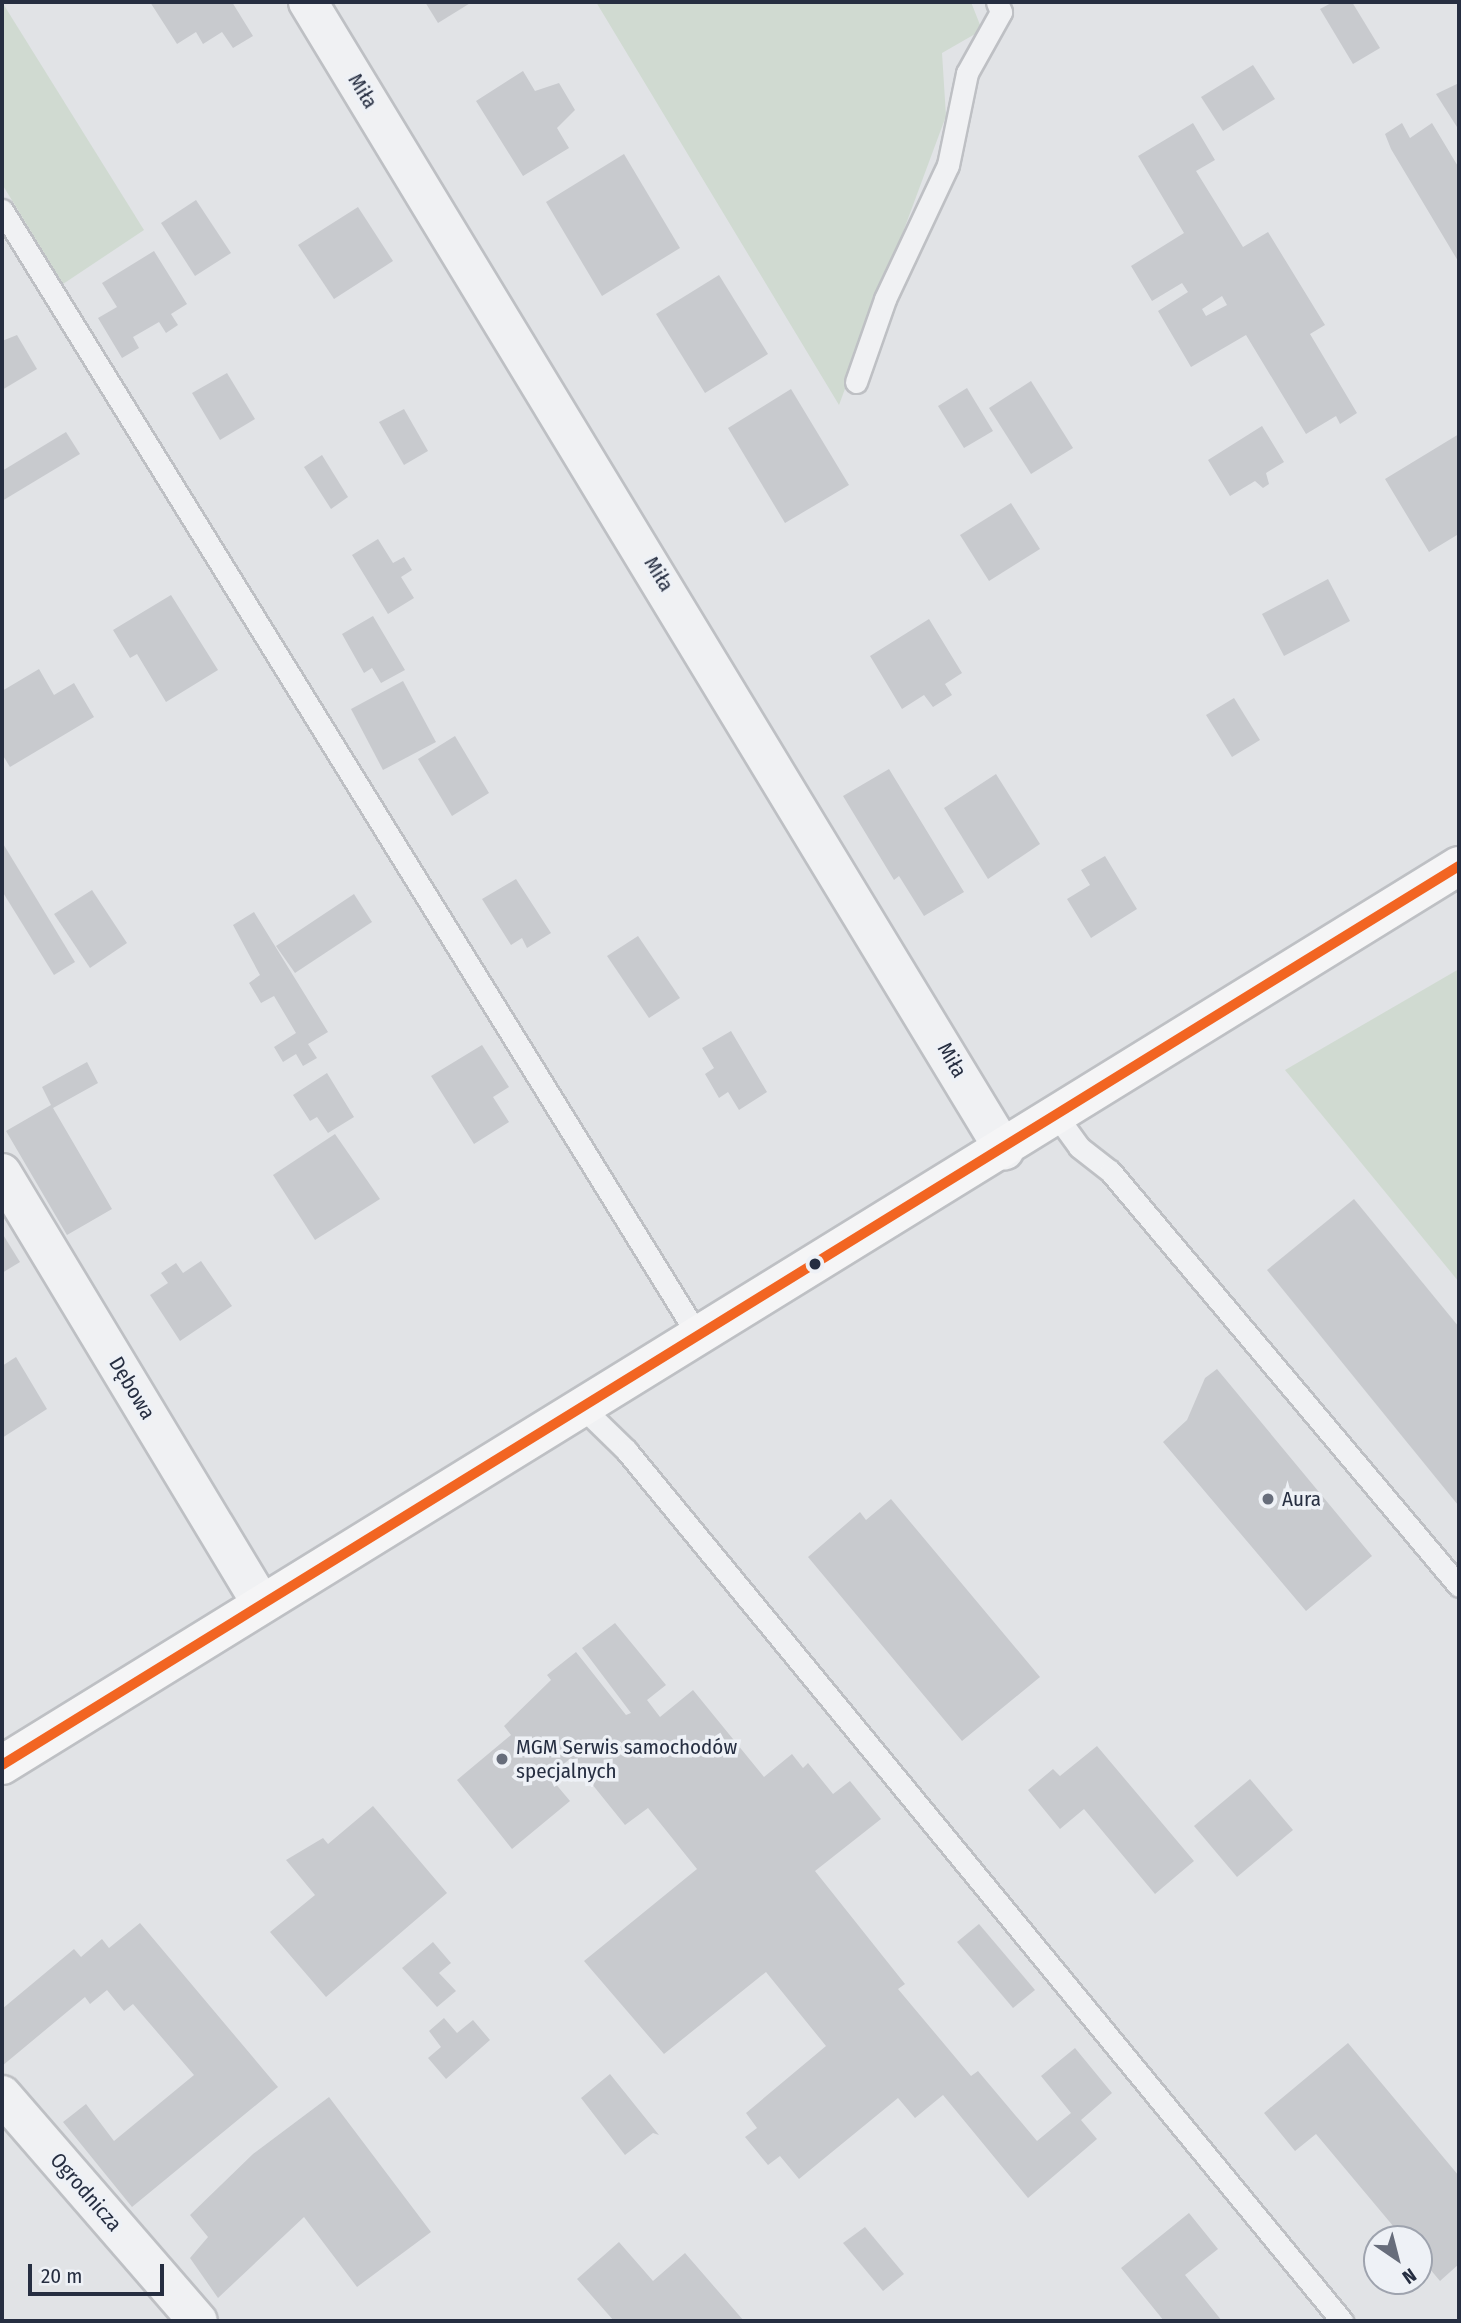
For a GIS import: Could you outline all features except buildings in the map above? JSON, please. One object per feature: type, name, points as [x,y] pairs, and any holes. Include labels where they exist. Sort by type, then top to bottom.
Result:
[{"type":"main road","points":[[2,1765],[261,1603],[1004,1150],[1056,1115],[1459,866]]},
{"type":"street","name":"Miła","points":[[308,2],[1004,1150]]},
{"type":"street","name":"Dębowa","points":[[2,1173],[261,1603]]},
{"type":"street","name":"Ogrodnicza","points":[[2,2095],[198,2321]]},
{"type":"lane","points":[[856,382],[885,299],[948,165],[967,73],[1001,12],[997,2]]},
{"type":"lane","points":[[2,210],[699,1337]]},
{"type":"lane","points":[[1056,1115],[1079,1147],[1110,1171],[1459,1586]]},
{"type":"lane","points":[[582,1407],[626,1450],[1342,2321]]},
{"type":"shaded area","points":[[2,2],[144,230],[63,284],[2,184]]},
{"type":"shaded area","points":[[596,2],[971,2],[982,30],[942,53],[946,116],[839,405]]},
{"type":"shaded area","points":[[1459,969],[1459,1282],[1285,1070]]},
{"type":"transit line","points":[[2,1765],[1459,866]]},
{"type":"place","name":"Aura","points":[[1268,1499]]},
{"type":"place","name":"MGM Serwis samochodów specjalnych","points":[[502,1759]]}]
